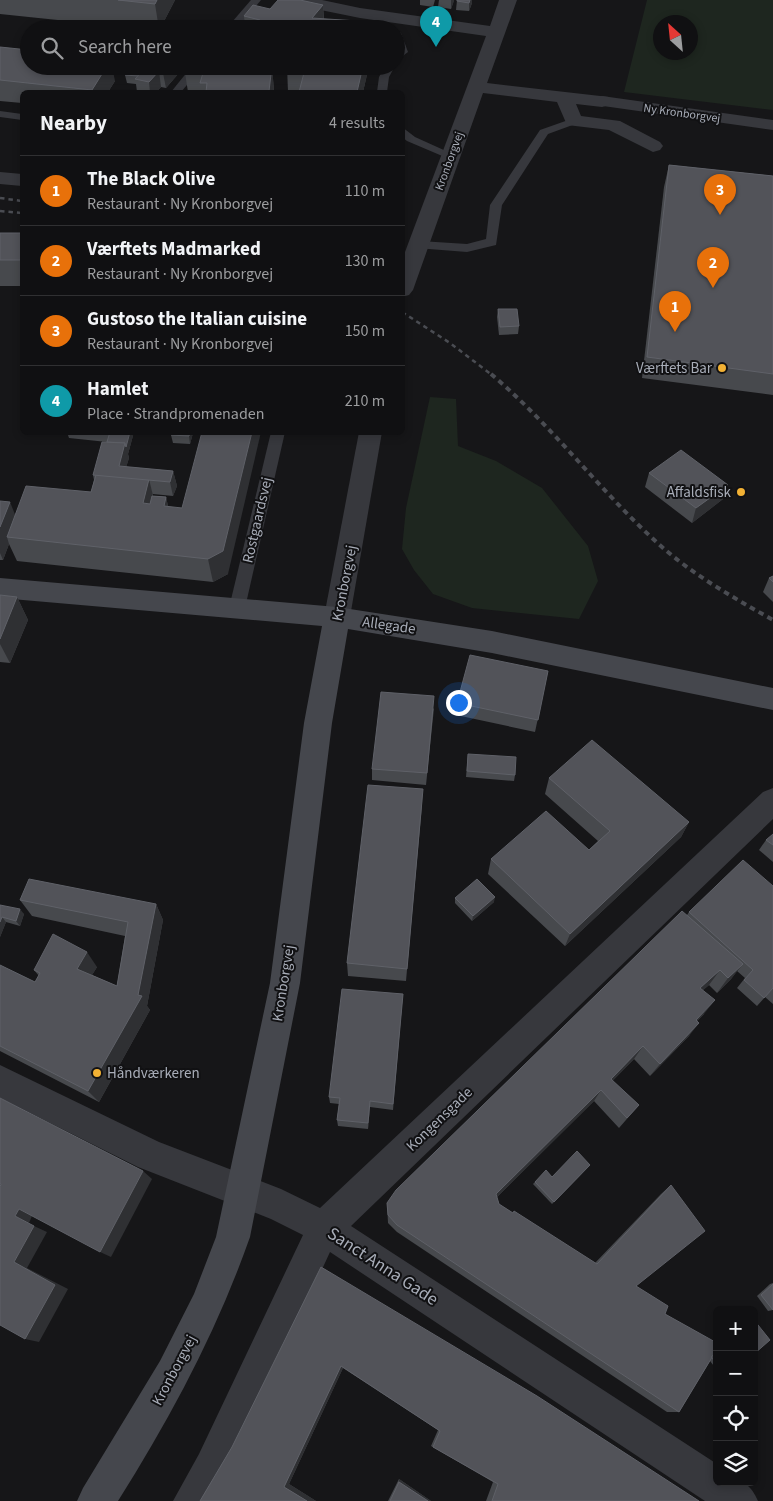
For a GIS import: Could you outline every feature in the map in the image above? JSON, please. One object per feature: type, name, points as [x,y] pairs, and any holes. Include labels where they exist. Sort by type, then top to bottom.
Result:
[{"type":"main road","name":"Allegade","points":[[0,588],[337,617],[473,639],[773,699]]},
{"type":"main road","name":"Kronborgvej","points":[[96,1501],[170,1380],[220,1278],[244,1191],[285,983],[316,742],[337,617]]},
{"type":"street","points":[[297,0],[369,20]]},
{"type":"street","name":"Kronborgvej","points":[[405,282],[508,0]]},
{"type":"street","points":[[405,28],[497,32]]},
{"type":"street","name":"Ny Kronborgvej","points":[[474,93],[535,108],[570,109],[597,101],[773,125]]},
{"type":"street","name":"Ny Kronborgvej","points":[[570,109],[613,125],[653,146]]},
{"type":"street","points":[[0,178],[20,180]]},
{"type":"street","name":"Kronborgvej","points":[[337,617],[370,435]]},
{"type":"street","name":"Kongensgade","points":[[192,1501],[212,1467],[324,1228],[773,801]]},
{"type":"street","name":"Sanct Anna Gade","points":[[0,1081],[150,1155],[244,1191],[324,1228],[738,1501]]},
{"type":"lane","points":[[239,20],[256,0]]},
{"type":"lane","points":[[178,90],[190,75]]},
{"type":"lane","points":[[382,90],[385,75]]},
{"type":"lane","points":[[420,245],[467,248],[492,242],[496,205],[544,132],[570,109]]},
{"type":"lane","points":[[0,114],[20,117]]},
{"type":"lane","points":[[405,133],[411,139],[451,156]]},
{"type":"lane","name":"Rostgaardsvej","points":[[237,608],[277,435]]},
{"type":"shaded area","points":[[647,0],[773,0],[773,110],[624,92]]},
{"type":"shaded area","points":[[430,397],[456,399],[458,446],[496,461],[542,488],[588,546],[598,581],[579,619],[472,608],[433,594],[414,570],[402,549],[406,508]]},
{"type":"building","points":[[118,0],[157,0],[155,4]]},
{"type":"building","points":[[278,0],[300,0],[323,5],[312,18],[342,20],[260,20],[244,16],[253,5],[270,9]]},
{"type":"building","points":[[457,0],[470,0],[469,3]]},
{"type":"building","points":[[0,47],[20,49],[20,75],[101,75],[92,90],[0,80]]},
{"type":"building","points":[[139,75],[155,75],[149,82],[135,79]]},
{"type":"building","points":[[202,75],[271,75],[269,90],[206,90],[207,83],[200,83]]},
{"type":"building","points":[[303,75],[361,75],[357,90],[300,90]]},
{"type":"building","points":[[669,165],[773,176],[773,374],[647,357]]},
{"type":"building","points":[[0,233],[20,233],[20,260],[0,260]]},
{"type":"building","points":[[498,309],[517,309],[519,326],[500,327]]},
{"type":"building","points":[[109,435],[129,435],[126,447],[125,443],[107,442]]},
{"type":"building","points":[[201,435],[251,435],[223,551],[208,559],[7,537],[26,486],[91,492],[96,475],[149,479],[143,503],[150,504],[152,496],[166,497],[164,506],[182,508]]},
{"type":"building","points":[[102,442],[125,443],[119,466],[173,471],[170,482],[93,475]]},
{"type":"building","points":[[681,450],[728,485],[696,508],[649,473]]},
{"type":"building","points":[[0,501],[10,502],[0,527]]},
{"type":"building","points":[[0,595],[17,597],[0,639]]},
{"type":"building","points":[[470,655],[548,671],[538,720],[457,703]]},
{"type":"building","points":[[381,692],[434,696],[427,773],[372,769]]},
{"type":"building","points":[[592,740],[689,822],[570,934],[491,859],[546,811],[589,850],[610,831],[549,778]]},
{"type":"building","points":[[468,754],[516,757],[515,775],[467,771]]},
{"type":"building","points":[[368,785],[423,789],[407,969],[347,963]]},
{"type":"building","points":[[773,834],[773,845],[766,840]]},
{"type":"building","points":[[743,860],[773,886],[773,988],[764,998],[744,980],[753,970],[689,912]]},
{"type":"building","points":[[29,879],[156,904],[138,995],[142,996],[88,1091],[0,1046],[0,965],[35,982],[40,973],[34,970],[53,934],[87,952],[77,969],[117,986],[128,922],[20,900]]},
{"type":"building","points":[[477,879],[495,897],[473,916],[455,898]]},
{"type":"building","points":[[0,905],[20,909],[16,921],[2,917],[0,922]]},
{"type":"building","points":[[682,911],[743,964],[728,978],[720,970],[700,988],[715,1000],[696,1020],[699,1023],[660,1064],[643,1046],[611,1079],[639,1105],[627,1118],[601,1090],[496,1194],[499,1204],[513,1213],[514,1211],[597,1264],[671,1185],[705,1231],[636,1286],[668,1306],[665,1314],[713,1341],[713,1356],[679,1412],[397,1225],[388,1215],[387,1203],[396,1190]]},
{"type":"building","points":[[342,989],[403,994],[393,1104],[370,1101],[368,1123],[337,1120],[340,1098],[329,1097]]},
{"type":"building","points":[[0,1098],[143,1171],[100,1252],[19,1209],[15,1216],[34,1226],[14,1262],[55,1285],[25,1339],[0,1325]]},
{"type":"building","points":[[577,1151],[590,1165],[554,1202],[535,1182],[546,1170],[552,1177]]},
{"type":"building","points":[[321,1267],[537,1396],[699,1501],[492,1501],[498,1484],[433,1447],[440,1431],[341,1366],[284,1487],[307,1501],[200,1501],[232,1447]]},
{"type":"building","points":[[773,1284],[773,1310],[761,1295]]},
{"type":"building","points":[[758,1325],[770,1340],[758,1350]]},
{"type":"building","points":[[399,1482],[428,1501],[390,1501]]},
{"type":"railway","points":[[0,198],[20,201]]},
{"type":"railway","points":[[0,211],[20,213]]},
{"type":"railway","points":[[405,314],[450,343],[492,375]]},
{"type":"railway","points":[[491,374],[535,415],[618,504],[662,547],[701,577],[773,620]]},
{"type":"place","name":"Hamlet","points":[[436,47]]},
{"type":"place","name":"Gustoso the Italian cuisine","points":[[720,215]]},
{"type":"place","name":"Værftets Madmarked","points":[[713,288]]},
{"type":"place","name":"The Black Olive","points":[[675,332]]},
{"type":"place","name":"Værftets Bar","points":[[722,368]]},
{"type":"place","name":"Affaldsfisk","points":[[741,492]]},
{"type":"place","name":"Håndværkeren","points":[[97,1073]]}]
